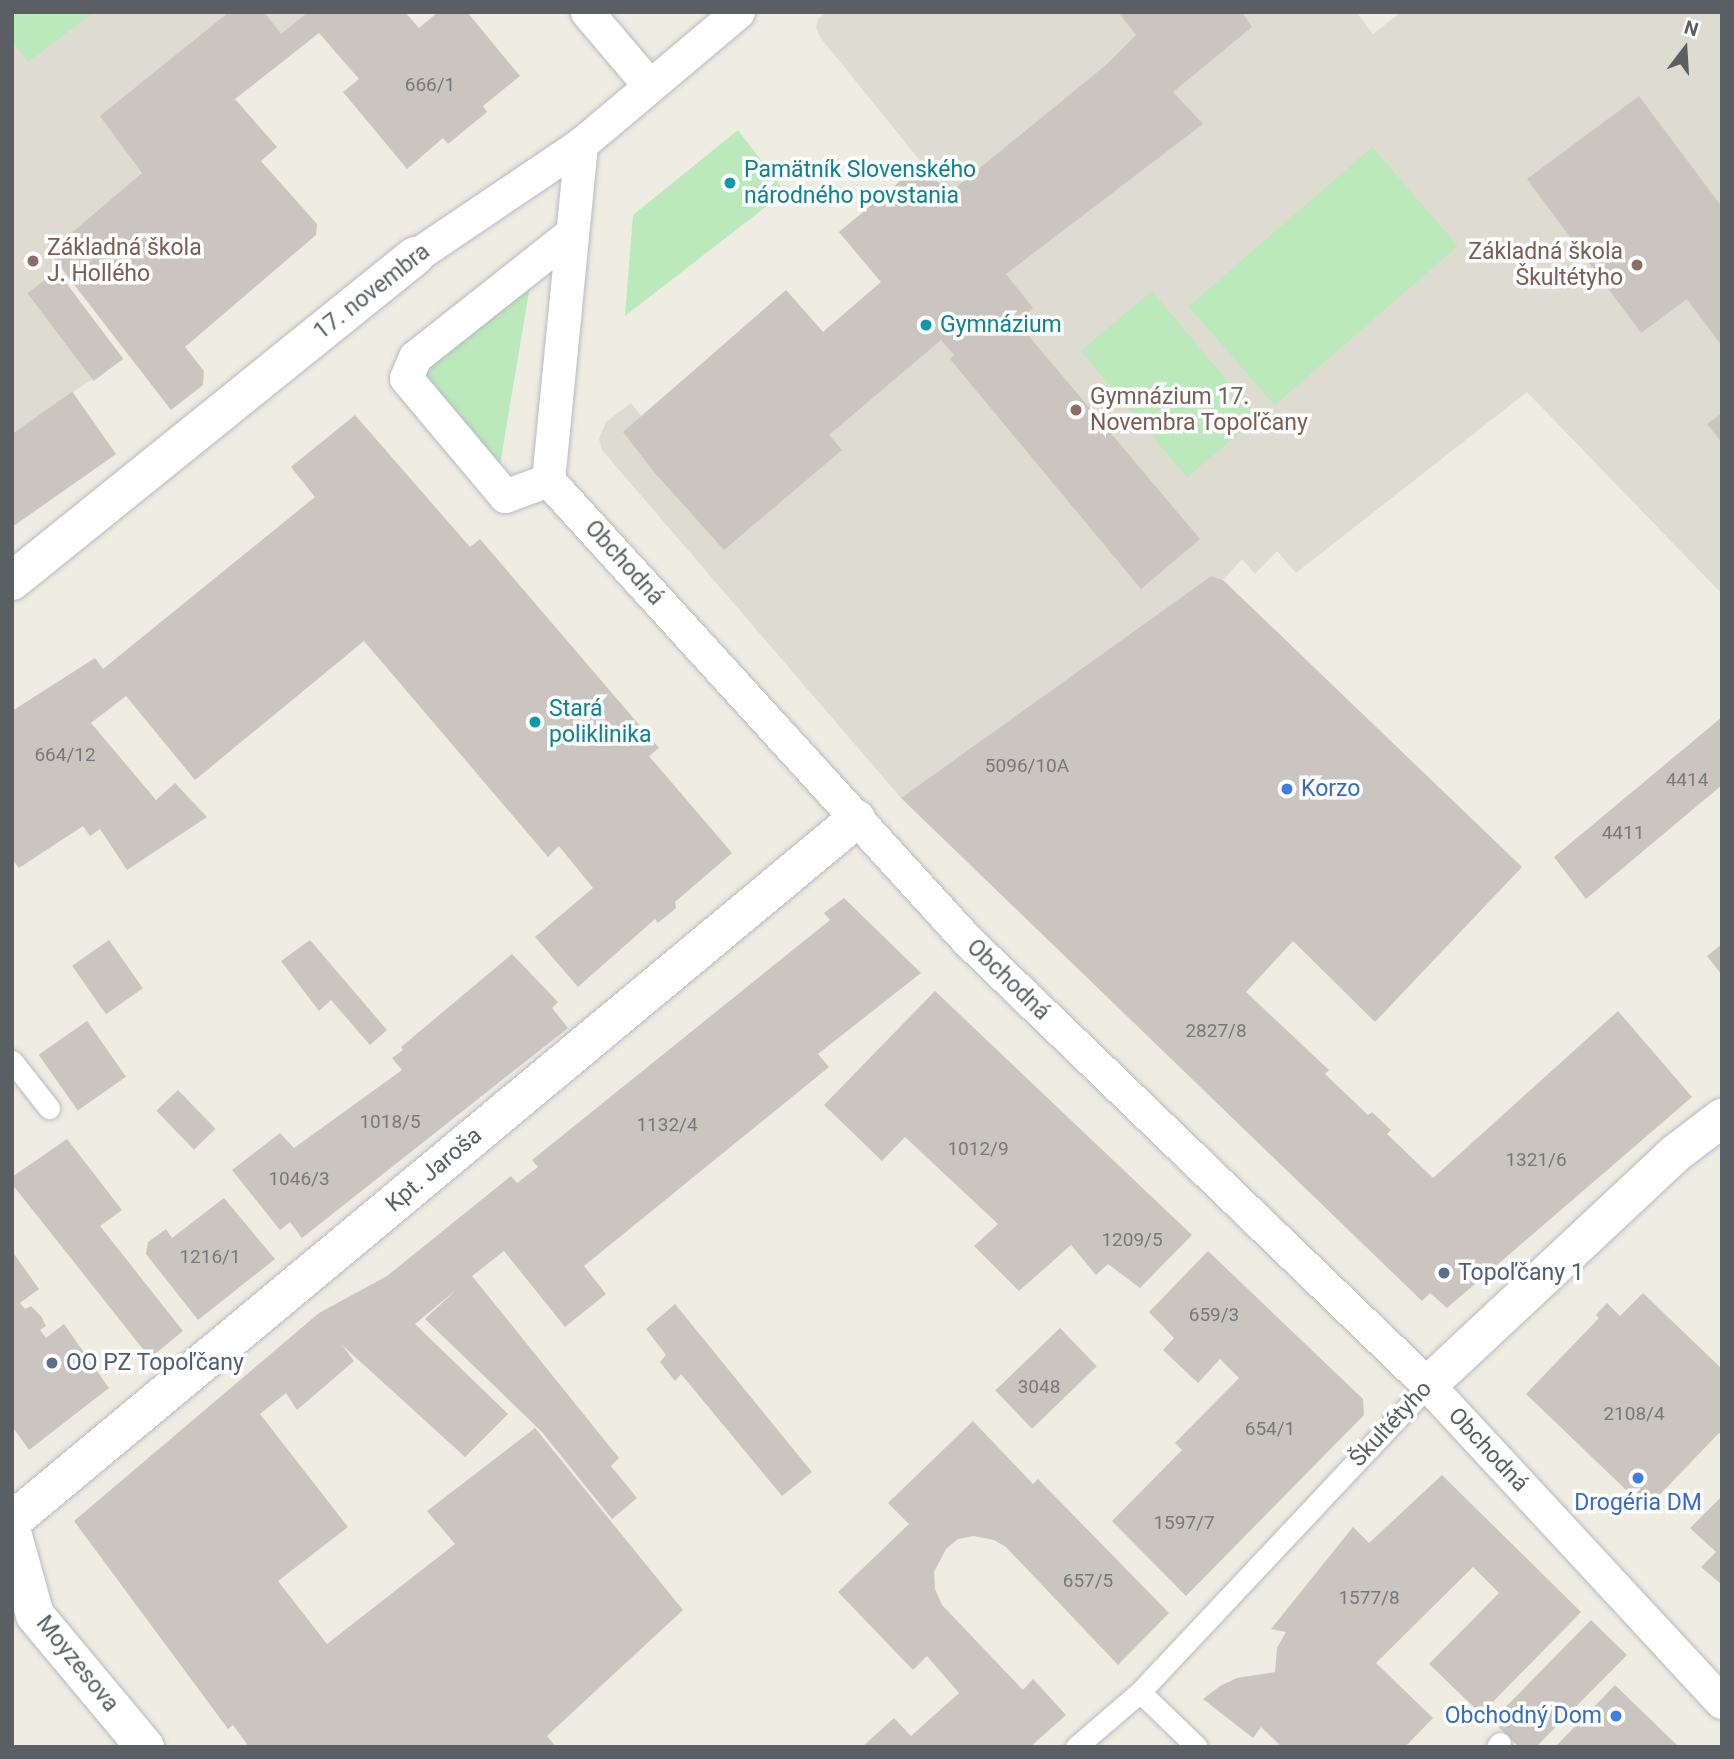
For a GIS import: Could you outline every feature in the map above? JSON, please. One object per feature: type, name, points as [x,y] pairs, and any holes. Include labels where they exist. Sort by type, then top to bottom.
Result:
[{"type":"street","points":[[587,12],[648,85]]},
{"type":"street","name":"17. novembra","points":[[12,582],[415,256],[580,145],[648,85],[738,12]]},
{"type":"street","points":[[572,233],[415,357],[406,378],[505,495],[548,480],[572,233],[580,145]]},
{"type":"street","name":"Obchodná","points":[[548,480],[967,940],[1427,1385],[1722,1702]]},
{"type":"street","name":"Kpt. Jaroša","points":[[12,1521],[856,819]]},
{"type":"street","name":"Škultétyho","points":[[1427,1385],[1676,1153],[1722,1118]]},
{"type":"street","name":"Moyzesova","points":[[12,1532],[35,1615],[145,1747]]},
{"type":"lane","points":[[12,1061],[49,1108]]},
{"type":"lane","name":"Škultétyho","points":[[1076,1747],[1140,1692],[1427,1385]]},
{"type":"lane","points":[[1140,1692],[1197,1747]]},
{"type":"shaded area","name":"Základná škola J. Hollého","points":[[12,12],[345,12],[142,173],[50,252],[57,271],[123,359],[73,392],[116,454],[12,527]]},
{"type":"shaded area","name":"Gymnázium 17. Novembra Topoľčany","points":[[826,12],[1356,12],[1373,34],[1401,12],[1722,12],[1722,594],[1527,392],[1296,573],[1277,551],[1255,574],[1242,559],[1223,580],[1211,576],[901,798],[602,450],[599,439],[606,422],[631,403],[642,417],[786,290],[823,332],[881,282],[839,232],[922,163],[820,37],[816,28],[818,19]]},
{"type":"green space","points":[[12,12],[94,12],[28,62],[12,41]]},
{"type":"green space","points":[[738,130],[785,192],[625,316],[633,215]]},
{"type":"green space","points":[[1372,147],[1458,246],[1275,405],[1189,306]]},
{"type":"green space","points":[[532,274],[499,471],[419,367]]},
{"type":"green space","points":[[1152,291],[1258,417],[1187,477],[1081,351]]},
{"type":"building","points":[[229,12],[264,12],[281,34],[308,12],[405,12],[419,28],[438,12],[467,12],[520,76],[483,106],[487,112],[448,144],[443,138],[407,169],[343,92],[359,79],[319,33],[235,99],[277,147],[261,161],[317,224],[316,235],[185,347],[204,371],[203,385],[171,410],[49,252],[142,173],[100,116]]},
{"type":"building","name":"Gymnázium","points":[[1118,12],[1242,12],[1252,27],[1173,92],[1203,124],[1006,274],[1033,308],[1017,322],[1200,539],[1141,589],[950,359],[954,355],[941,340],[829,435],[842,450],[724,550],[654,472],[623,432],[786,290],[823,332],[881,282],[839,232],[922,163],[948,194],[1106,65],[1136,35]]},
{"type":"building","name":"Základná škola Škultétyho","points":[[1639,96],[1722,207],[1722,346],[1687,299],[1641,333],[1527,179]]},
{"type":"building","points":[[57,271],[123,359],[94,381],[27,293]]},
{"type":"building","points":[[72,392],[116,454],[12,527],[12,434]]},
{"type":"building","points":[[1722,413],[1722,443],[1707,424]]},
{"type":"building","name":"Stará poliklinika","points":[[355,415],[470,547],[480,539],[659,748],[649,756],[732,853],[675,902],[676,908],[658,923],[655,919],[578,987],[535,937],[593,888],[559,846],[548,857],[364,641],[195,780],[126,696],[91,723],[156,800],[175,783],[207,817],[127,870],[100,829],[90,836],[83,826],[19,868],[12,859],[12,711],[95,658],[103,669],[315,497],[291,467]]},
{"type":"building","points":[[1211,576],[1223,580],[1522,867],[1375,1022],[1293,941],[1246,992],[1329,1070],[1325,1074],[1368,1115],[1372,1112],[1391,1130],[1387,1134],[1433,1178],[1618,1011],[1692,1097],[1447,1308],[1430,1293],[1422,1301],[901,798]]},
{"type":"building","points":[[1722,717],[1722,785],[1586,899],[1554,857]]},
{"type":"building","points":[[844,898],[921,973],[818,1054],[829,1067],[584,1266],[606,1294],[565,1327],[504,1251],[472,1276],[619,1458],[611,1466],[637,1498],[612,1519],[542,1432],[425,1319],[457,1289],[415,1324],[508,1414],[465,1457],[342,1345],[354,1361],[297,1410],[286,1393],[260,1414],[348,1527],[278,1581],[327,1644],[455,1544],[427,1511],[535,1428],[683,1610],[547,1736],[556,1747],[249,1747],[233,1725],[228,1729],[74,1521],[319,1313],[387,1276],[511,1176],[517,1183],[538,1167],[532,1160],[830,920],[824,913]]},
{"type":"building","points":[[109,940],[143,988],[106,1014],[72,966]]},
{"type":"building","points":[[310,940],[387,1030],[370,1045],[331,1000],[319,1011],[281,961]]},
{"type":"building","points":[[1722,944],[1722,975],[1707,956]]},
{"type":"building","points":[[512,954],[558,1002],[552,1008],[568,1028],[302,1238],[290,1222],[280,1230],[232,1170],[280,1133],[294,1148],[402,1070],[392,1058],[403,1050],[401,1047]]},
{"type":"building","points":[[935,991],[1192,1235],[1140,1288],[1108,1264],[1096,1275],[1071,1245],[1019,1291],[974,1246],[998,1224],[905,1137],[882,1161],[824,1105]]},
{"type":"building","points":[[87,1021],[126,1077],[78,1111],[39,1055]]},
{"type":"building","points":[[178,1090],[216,1129],[194,1150],[156,1111]]},
{"type":"building","points":[[67,1139],[122,1210],[100,1226],[183,1331],[150,1358],[12,1184],[12,1177]]},
{"type":"building","points":[[224,1198],[275,1259],[198,1320],[146,1254],[148,1242],[166,1229],[172,1238]]},
{"type":"building","name":"OO PZ Topoľčany","points":[[12,1251],[39,1289],[20,1303],[25,1309],[31,1306],[41,1316],[46,1326],[40,1330],[46,1338],[64,1324],[109,1388],[29,1450],[12,1426]]},
{"type":"building","points":[[1208,1251],[1363,1399],[1364,1415],[1186,1596],[1112,1521],[1182,1450],[1175,1443],[1239,1378],[1220,1359],[1198,1383],[1163,1350],[1174,1338],[1149,1312]]},
{"type":"building","points":[[1643,1293],[1722,1369],[1722,1435],[1719,1433],[1646,1509],[1526,1394],[1599,1318],[1596,1315],[1607,1303],[1620,1316]]},
{"type":"building","points":[[675,1304],[812,1472],[782,1496],[681,1374],[675,1381],[660,1362],[666,1355],[646,1329]]},
{"type":"building","points":[[1060,1328],[1097,1366],[1032,1429],[995,1391]]},
{"type":"building","points":[[973,1421],[1033,1484],[1038,1479],[1169,1613],[1118,1665],[1006,1547],[994,1540],[974,1536],[958,1539],[946,1549],[934,1572],[935,1589],[942,1605],[1023,1690],[1033,1679],[1066,1715],[1030,1747],[862,1747],[894,1718],[911,1736],[959,1693],[927,1656],[913,1670],[838,1592],[909,1524],[888,1503]]},
{"type":"building","points":[[1442,1475],[1581,1612],[1481,1714],[1429,1664],[1499,1593],[1473,1567],[1376,1663],[1433,1718],[1405,1747],[1282,1747],[1261,1727],[1253,1738],[1203,1699],[1220,1686],[1237,1678],[1275,1672],[1277,1648],[1286,1632],[1271,1629],[1353,1527],[1369,1543]]},
{"type":"building","points":[[1722,1496],[1722,1585],[1701,1567],[1716,1552],[1690,1528]]},
{"type":"building","points":[[1591,1620],[1627,1655],[1536,1747],[1519,1747],[1492,1721]]},
{"type":"building","name":"Obchodný Dom","points":[[1615,1685],[1679,1747],[1555,1747]]},
{"type":"place","name":"Pamätník Slovenského národného povstania","points":[[730,183]]},
{"type":"place","name":"Základná škola J. Hollého","points":[[33,261]]},
{"type":"place","name":"Základná škola Škultétyho","points":[[1637,265]]},
{"type":"place","name":"Gymnázium","points":[[926,325]]},
{"type":"place","name":"Gymnázium 17. Novembra Topoľčany","points":[[1076,410]]},
{"type":"place","name":"Stará poliklinika","points":[[535,722]]},
{"type":"place","name":"Korzo","points":[[1287,789]]},
{"type":"place","name":"Topoľčany 1","points":[[1444,1273]]},
{"type":"place","name":"OO PZ Topoľčany","points":[[52,1363]]},
{"type":"place","name":"Drogéria DM","points":[[1638,1478]]},
{"type":"place","name":"Obchodný Dom","points":[[1616,1716]]}]
